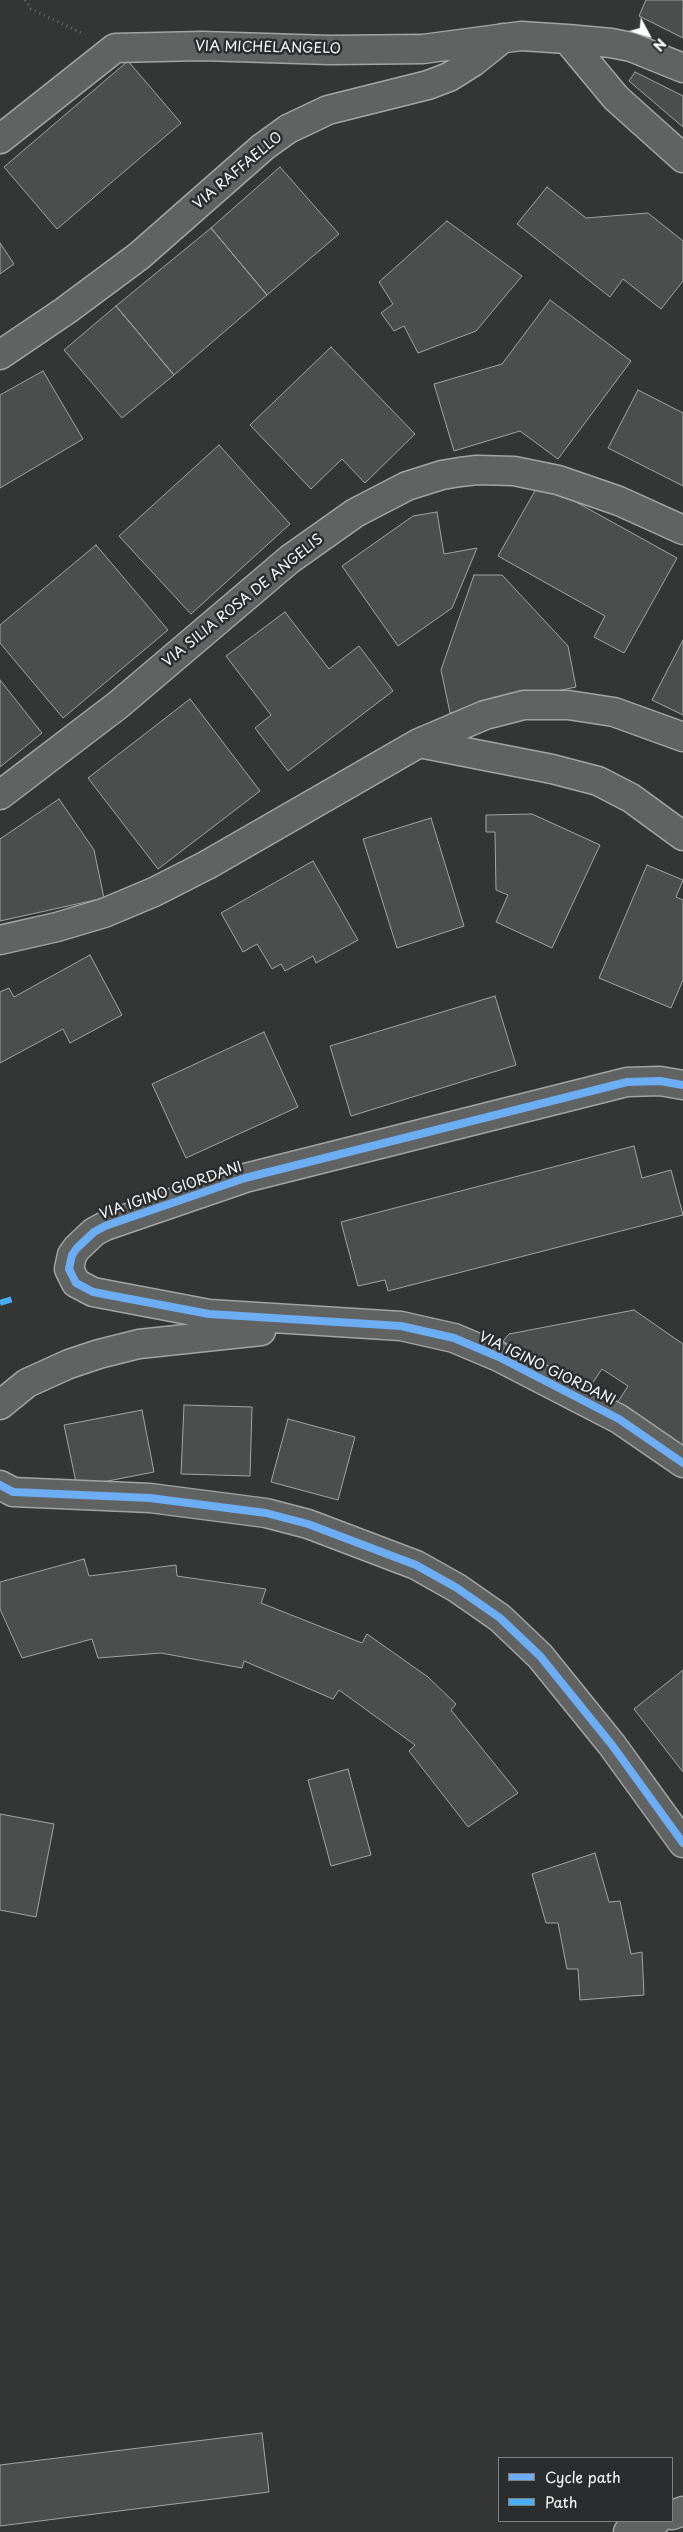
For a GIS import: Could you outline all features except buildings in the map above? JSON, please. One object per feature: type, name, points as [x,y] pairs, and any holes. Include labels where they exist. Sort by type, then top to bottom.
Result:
[{"type":"street","name":"VIA MICHELANGELO","points":[[115,48],[202,46],[330,50],[423,49],[521,36],[611,43],[632,47],[683,68]]},
{"type":"street","name":"VIA RAFFAELLO","points":[[0,355],[65,311],[139,256],[263,147],[288,129],[328,110],[428,85],[449,77],[473,62],[503,38]]},
{"type":"street","points":[[567,39],[616,98],[683,158]]},
{"type":"street","points":[[0,139],[115,48]]},
{"type":"street","name":"VIA SILIA ROSA DE ANGELIS","points":[[0,795],[118,705],[290,559],[355,513],[408,486],[442,474],[477,470],[514,471],[558,480],[619,501],[683,530]]},
{"type":"street","points":[[0,940],[57,927],[104,913],[154,892],[207,864],[419,743],[485,714],[524,705],[568,705],[614,712],[683,737]]},
{"type":"street","points":[[419,743],[552,769],[598,781],[630,798],[683,836]]},
{"type":"street","name":"VIA IGINO GIORDANI","points":[[683,1085],[660,1081],[627,1082],[269,1171],[190,1196],[106,1226],[84,1239],[77,1248],[70,1263],[71,1277],[76,1283],[93,1292],[209,1314],[401,1326],[454,1338],[499,1357],[619,1419],[683,1463]]},
{"type":"street","name":"VIA IGINO GIORDANI","points":[[0,1405],[27,1383],[69,1364],[99,1354],[148,1343],[334,1322]]},
{"type":"street","points":[[0,1485],[13,1492],[150,1498],[266,1513],[308,1524],[416,1565],[457,1588],[500,1618],[540,1656],[612,1744],[683,1843]]},
{"type":"street","points":[[628,2532],[653,2522]]},
{"type":"path","points":[[25,0],[31,9],[115,48]]},
{"type":"marked path","points":[[0,1303],[13,1299]]},
{"type":"cycle path","points":[[683,1085],[660,1081],[627,1082],[245,1178],[105,1226],[94,1232],[77,1248],[72,1255],[69,1269],[76,1283],[93,1292],[209,1314],[401,1326],[454,1338],[499,1357],[619,1419],[683,1463]]},
{"type":"cycle path","points":[[0,1485],[13,1492],[150,1498],[266,1513],[308,1524],[416,1565],[457,1588],[500,1618],[540,1656],[612,1745],[683,1843]]}]
